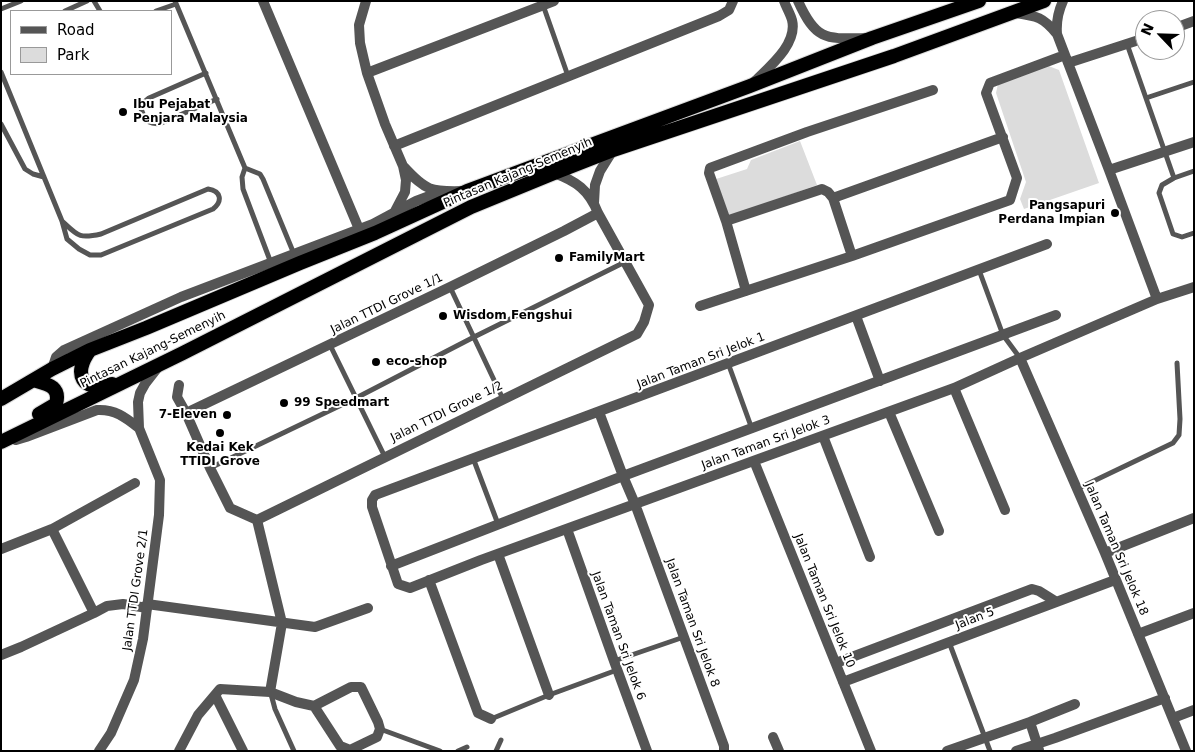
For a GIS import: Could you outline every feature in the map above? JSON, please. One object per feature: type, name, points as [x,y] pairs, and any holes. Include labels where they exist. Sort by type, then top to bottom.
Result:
[{"type":"highway","name":"Pintasan Kajang-Semenyih","points":[[1,399],[52,369],[90,350],[367,236],[467,191],[750,86],[872,38],[979,1]]},
{"type":"highway","name":"Pintasan Kajang-Semenyih","points":[[1,443],[471,207],[614,150],[894,56],[1044,1]]},
{"type":"highway","points":[[90,350],[83,359],[80,368],[82,380],[87,384],[107,386],[131,378]]},
{"type":"highway","points":[[1,432],[56,404],[57,392],[46,384],[33,380]]},
{"type":"street","points":[[263,1],[359,228]]},
{"type":"street","points":[[366,1],[358,33],[367,73],[403,166],[406,180],[405,192],[394,213]]},
{"type":"street","points":[[367,73],[554,1]]},
{"type":"street","points":[[394,146],[719,16],[729,10],[733,1]]},
{"type":"street","points":[[750,86],[783,52],[789,42],[792,20],[784,1]]},
{"type":"street","points":[[798,1],[810,24],[819,33],[833,38],[872,38]]},
{"type":"street","points":[[1063,1],[1056,23],[1057,34],[1157,299]]},
{"type":"street","points":[[1014,12],[1040,18],[1048,23],[1057,34]]},
{"type":"street","points":[[700,306],[852,256],[1010,200],[1017,178],[986,93],[990,83],[1066,59],[1135,41]]},
{"type":"street","points":[[746,291],[726,221],[709,173],[710,168],[807,132],[933,90]]},
{"type":"street","points":[[833,198],[1002,137]]},
{"type":"street","points":[[1109,170],[1194,142]]},
{"type":"street","points":[[596,208],[595,185],[600,171],[614,150]]},
{"type":"street","points":[[403,166],[417,181],[428,188],[440,192]]},
{"type":"street","name":"Jalan TTDI Grove 1/2","points":[[257,520],[637,334],[644,322],[649,305],[596,208],[581,187],[569,178],[554,173]]},
{"type":"street","points":[[726,221],[822,189],[833,198],[852,256]]},
{"type":"street","points":[[52,369],[56,357],[64,350],[181,297],[359,228],[440,192],[467,191]]},
{"type":"street","name":"Jalan TTDI Grove 1/1","points":[[186,413],[564,231],[596,208]]},
{"type":"street","name":"Jalan Taman Sri Jelok 1","points":[[372,508],[372,500],[376,495],[1048,244]]},
{"type":"street","name":"Jalan Taman Sri Jelok 3","points":[[372,508],[398,584],[410,588],[498,554],[954,388],[1157,299],[1194,287]]},
{"type":"street","name":"Jalan Taman Sri Jelok 3","points":[[391,566],[623,476],[1056,315]]},
{"type":"street","points":[[856,316],[880,381]]},
{"type":"street","name":"Jalan Taman Sri Jelok 18","points":[[1020,358],[1105,553],[1186,751]]},
{"type":"street","name":"Jalan TTDI Grove 2/1","points":[[99,751],[111,733],[134,680],[142,639],[159,515],[160,480],[139,428],[138,407],[140,393],[161,363]]},
{"type":"street","points":[[179,385],[177,397],[230,508],[257,520],[282,623],[270,692]]},
{"type":"street","points":[[954,388],[1005,510]]},
{"type":"street","points":[[1,443],[26,437],[97,410],[115,412],[124,416],[139,428]]},
{"type":"street","name":"Jalan Taman Sri Jelok 8","points":[[599,412],[635,504],[724,746],[724,751]]},
{"type":"street","points":[[889,412],[939,530]]},
{"type":"street","points":[[823,436],[870,557]]},
{"type":"street","name":"Jalan Taman Sri Jelok 10","points":[[754,461],[871,751]]},
{"type":"street","points":[[1,549],[52,529],[135,483]]},
{"type":"street","points":[[1105,553],[1194,518]]},
{"type":"street","points":[[52,529],[94,613]]},
{"type":"street","name":"Jalan Taman Sri Jelok 6","points":[[567,529],[647,751]]},
{"type":"street","points":[[498,554],[549,695]]},
{"type":"street","points":[[429,580],[478,713],[490,719]]},
{"type":"street","name":"Jalan 5","points":[[843,682],[1115,580]]},
{"type":"street","points":[[836,663],[1032,589],[1056,601]]},
{"type":"street","points":[[1,655],[107,606],[123,604],[147,606],[315,627],[368,608]]},
{"type":"street","points":[[1138,634],[1194,613]]},
{"type":"street","points":[[179,751],[198,715],[220,689],[270,692],[296,702],[314,706],[351,687],[361,687],[379,726],[377,737],[350,750],[340,746],[314,706]]},
{"type":"street","points":[[215,695],[243,751]]},
{"type":"street","points":[[1016,751],[1038,748],[1165,698]]},
{"type":"street","points":[[947,751],[1075,704]]},
{"type":"street","points":[[1173,718],[1194,710]]},
{"type":"street","points":[[1030,722],[1038,748]]},
{"type":"street","points":[[773,737],[779,751]]},
{"type":"lane","points":[[1,9],[20,1]]},
{"type":"lane","points":[[67,10],[87,1]]},
{"type":"lane","points":[[158,10],[176,3],[245,168],[242,177],[243,189],[271,263]]},
{"type":"lane","points":[[543,5],[568,76]]},
{"type":"lane","points":[[1127,44],[1174,178]]},
{"type":"lane","points":[[1,72],[62,221],[67,239],[78,249],[90,255],[102,255],[213,209],[218,206],[219,198],[214,190],[208,188],[101,234],[87,237],[77,235],[62,221]]},
{"type":"lane","points":[[206,73],[149,98],[143,103],[141,108],[146,121],[159,124],[217,99]]},
{"type":"lane","points":[[1146,98],[1194,82]]},
{"type":"lane","points":[[1,124],[25,170],[44,177]]},
{"type":"lane","points":[[245,168],[260,174],[263,179],[294,254]]},
{"type":"lane","points":[[1194,171],[1174,178],[1162,185],[1159,193],[1173,234],[1182,237],[1194,233]]},
{"type":"lane","points":[[210,468],[356,398],[625,262]]},
{"type":"lane","points":[[979,270],[1003,335],[1020,358]]},
{"type":"lane","points":[[450,287],[503,399]]},
{"type":"lane","points":[[330,345],[385,457]]},
{"type":"lane","points":[[728,363],[752,429]]},
{"type":"lane","points":[[1077,489],[1173,443],[1179,435],[1180,419],[1177,363]]},
{"type":"lane","points":[[473,458],[498,525]]},
{"type":"lane","points":[[490,719],[684,637]]},
{"type":"lane","points":[[949,642],[990,751]]},
{"type":"lane","points":[[270,692],[275,709],[294,751]]},
{"type":"lane","points":[[379,726],[440,751]]},
{"type":"lane","points":[[496,751],[500,740]]},
{"type":"lane","points":[[458,751],[467,747]]},
{"type":"green space","points":[[1046,65],[1059,70],[1099,183],[1024,209],[1020,199],[1026,182],[996,93],[998,84]]},
{"type":"green space","points":[[800,141],[817,185],[728,217],[713,180],[747,169],[751,160]]},
{"type":"place","name":"Ibu Pejabat Penjara Malaysia","points":[[123,112]]},
{"type":"place","name":"Pangsapuri Perdana Impian","points":[[1115,213]]},
{"type":"place","name":"FamilyMart","points":[[559,258]]},
{"type":"place","name":"Wisdom Fengshui","points":[[443,316]]},
{"type":"place","name":"eco-shop","points":[[376,362]]},
{"type":"place","name":"99 Speedmart","points":[[284,403]]},
{"type":"place","name":"7-Eleven","points":[[227,415]]},
{"type":"place","name":"Kedai Kek TTIDI Grove","points":[[220,433]]}]
